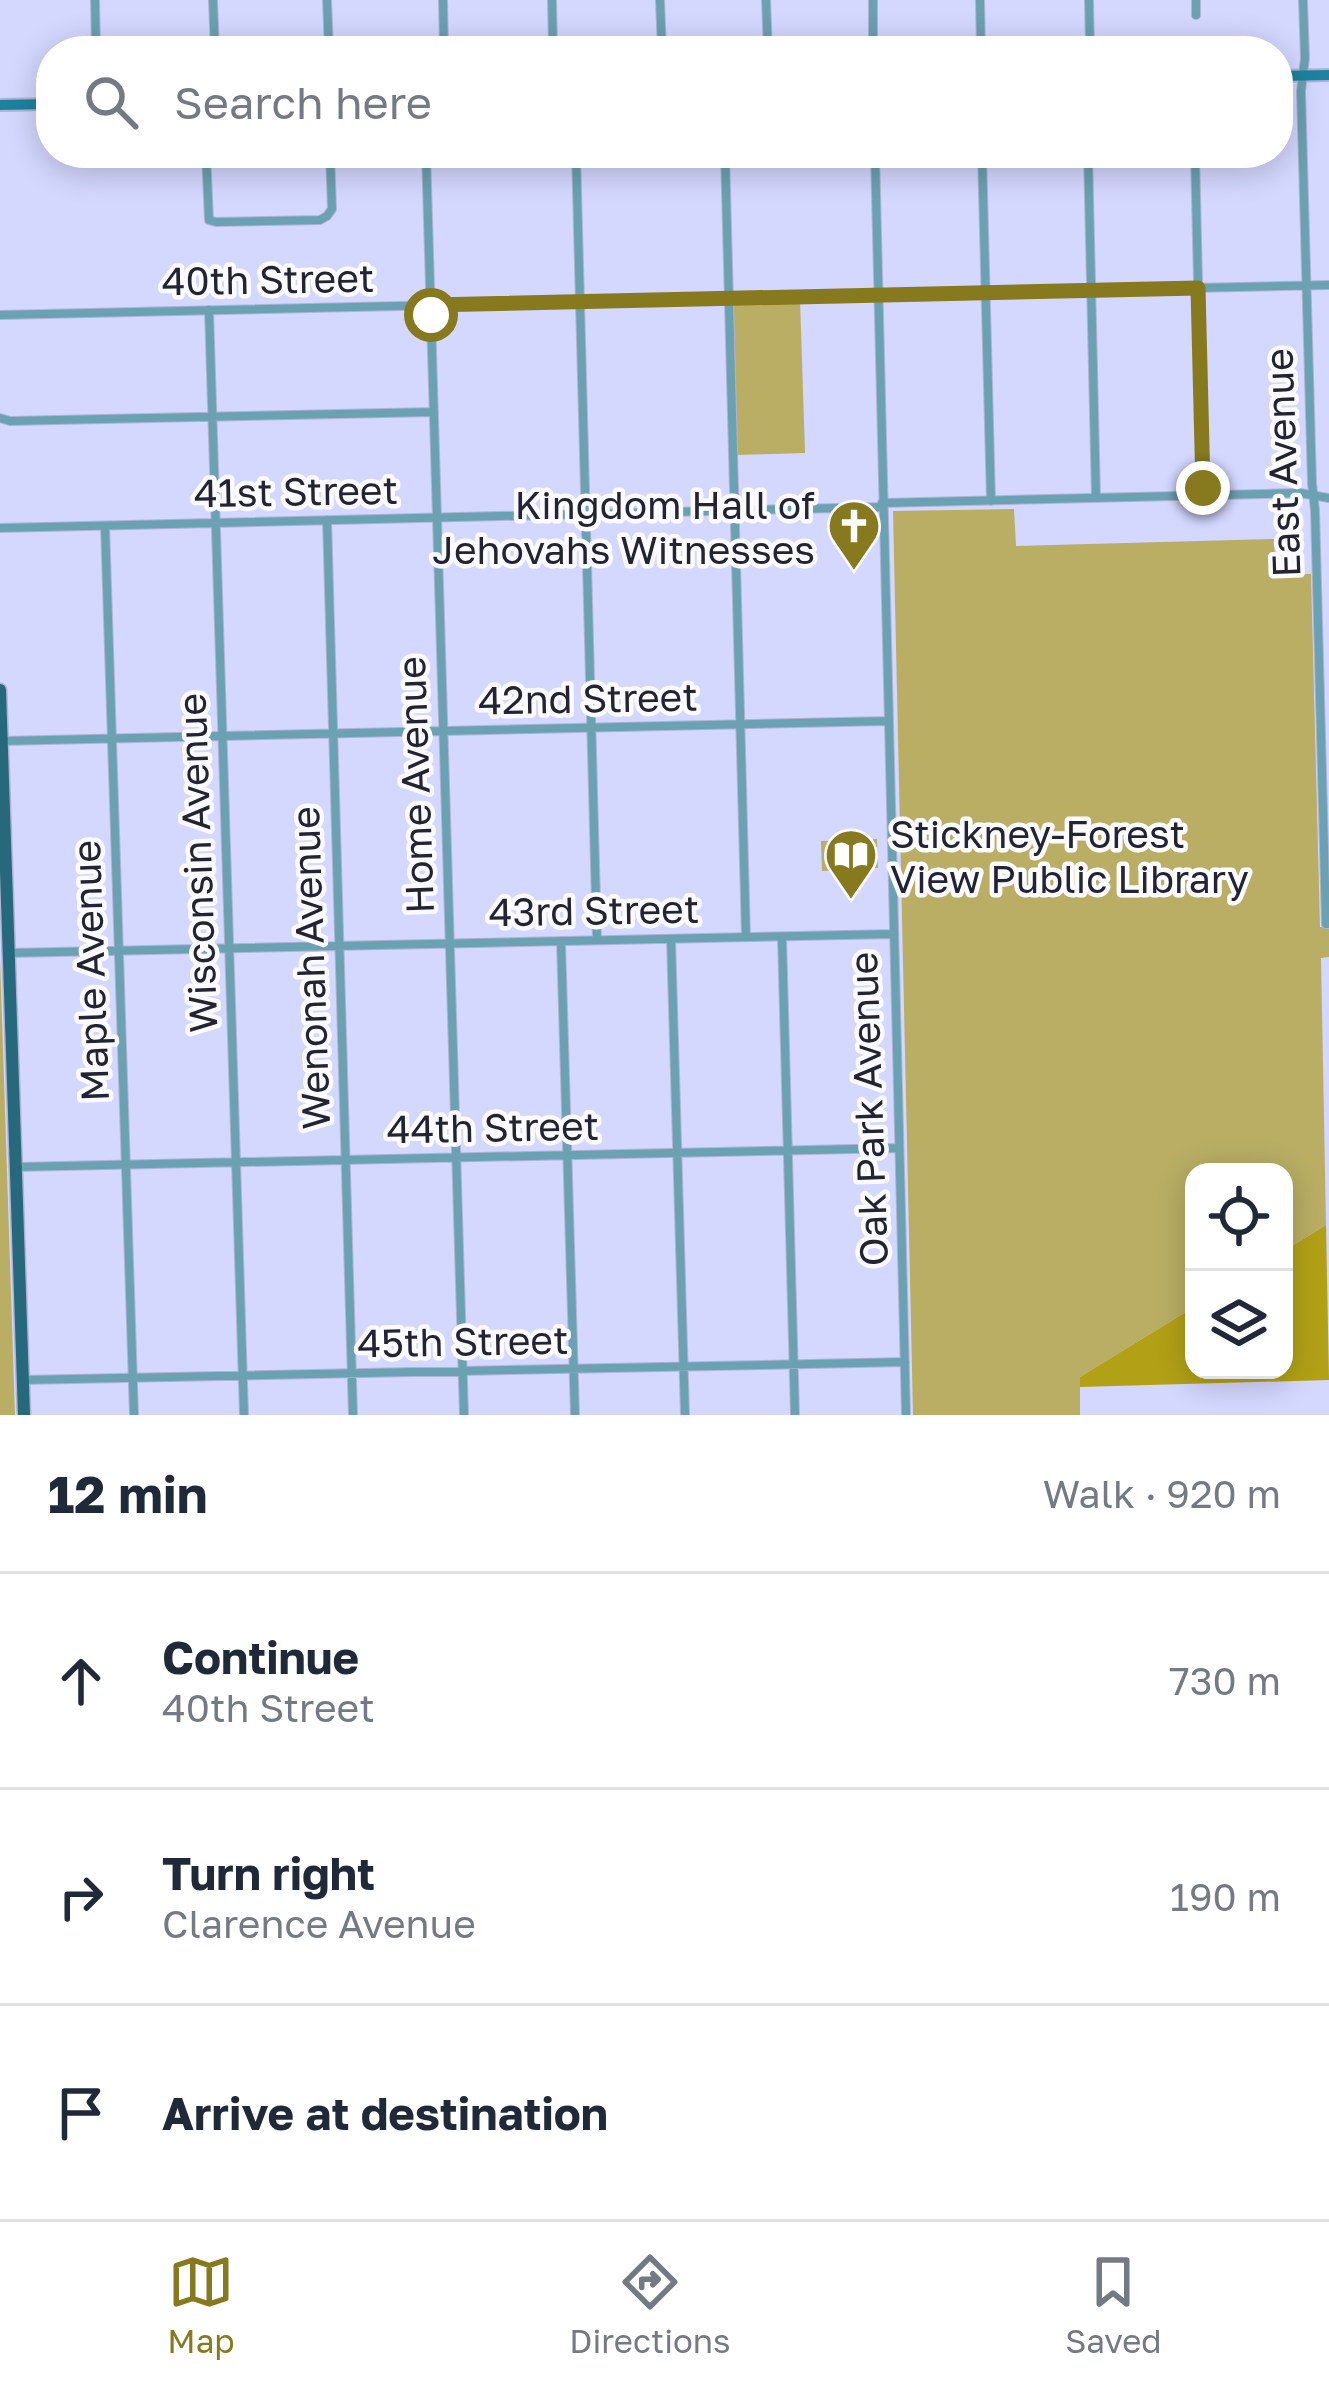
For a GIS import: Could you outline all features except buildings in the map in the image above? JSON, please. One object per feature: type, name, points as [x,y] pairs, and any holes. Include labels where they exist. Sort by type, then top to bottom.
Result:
[{"type":"main road","points":[[1293,76],[1329,75]]},
{"type":"main road","points":[[0,105],[36,104]]},
{"type":"main road","points":[[0,690],[24,1415]]},
{"type":"street","points":[[95,0],[96,36]]},
{"type":"street","points":[[213,0],[214,36]]},
{"type":"street","points":[[327,0],[328,36]]},
{"type":"street","points":[[443,0],[444,36]]},
{"type":"street","points":[[552,0],[553,36]]},
{"type":"street","points":[[660,0],[661,36]]},
{"type":"street","points":[[766,0],[767,36]]},
{"type":"street","points":[[873,0],[873,36]]},
{"type":"street","points":[[980,0],[981,36]]},
{"type":"street","points":[[1089,0],[1090,36]]},
{"type":"street","points":[[1196,0],[1196,16]]},
{"type":"street","name":"East Avenue","points":[[1303,0],[1306,286],[1324,712],[1327,924]]},
{"type":"street","points":[[207,168],[209,220],[217,222],[320,220],[332,209],[331,168]]},
{"type":"street","name":"Home Avenue","points":[[426,168],[464,1415]]},
{"type":"street","points":[[576,168],[597,940]]},
{"type":"street","points":[[725,168],[746,937]]},
{"type":"street","name":"Oak Park Avenue","points":[[875,168],[906,1415]]},
{"type":"street","points":[[982,168],[991,501]]},
{"type":"street","points":[[1088,168],[1096,498]]},
{"type":"street","points":[[1195,168],[1203,496]]},
{"type":"street","name":"40th Street","points":[[0,315],[1329,285]]},
{"type":"street","name":"Wisconsin Avenue","points":[[209,310],[244,1415]]},
{"type":"street","points":[[3,421],[434,412]]},
{"type":"street","name":"41st Street","points":[[0,528],[1302,493],[1329,498]]},
{"type":"street","name":"Wenonah Avenue","points":[[327,520],[353,1415]]},
{"type":"street","name":"Maple Avenue","points":[[105,526],[134,1415]]},
{"type":"street","name":"42nd Street","points":[[2,741],[888,721]]},
{"type":"street","name":"43rd Street","points":[[9,953],[892,934]]},
{"type":"street","points":[[782,937],[795,1415]]},
{"type":"street","points":[[671,939],[685,1415]]},
{"type":"street","points":[[561,941],[575,1415]]},
{"type":"street","name":"44th Street","points":[[16,1167],[898,1148]]},
{"type":"street","name":"45th Street","points":[[23,1380],[905,1362]]},
{"type":"shaded area","points":[[800,299],[805,453],[734,455],[731,301]]},
{"type":"shaded area","points":[[1014,509],[1016,546],[1274,539],[1276,574],[1311,574],[1320,927],[1329,927],[1329,957],[1321,958],[1326,1225],[1293,1245],[1293,1163],[1185,1163],[1185,1313],[1080,1377],[1080,1415],[913,1415],[893,511]]},
{"type":"shaded area","points":[[877,839],[878,868],[822,871],[821,841]]},
{"type":"shaded area","points":[[0,958],[15,1415],[0,1415]]},
{"type":"shaded area","points":[[1326,1225],[1329,1380],[1080,1387],[1080,1377],[1185,1313],[1185,1379],[1293,1379],[1293,1245]]},
{"type":"place","name":"Kingdom Hall of Jehovahs Witnesses","points":[[854,572]]},
{"type":"place","name":"Stickney-Forest View Public Library","points":[[851,901]]},
{"type":"route","points":[[431,315],[431,305],[1198,288],[1203,488]]}]
